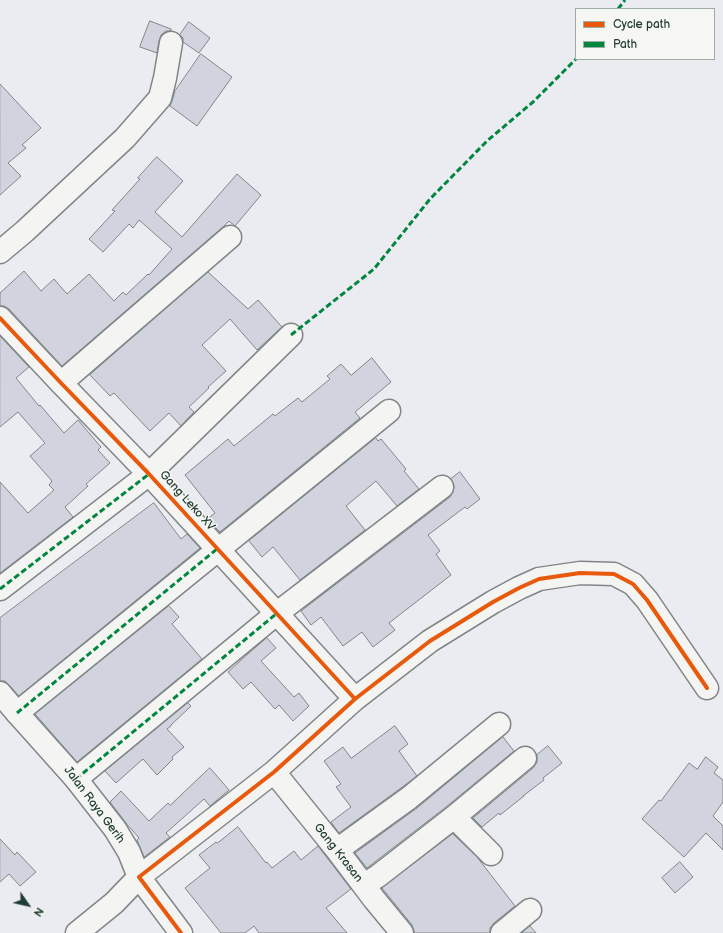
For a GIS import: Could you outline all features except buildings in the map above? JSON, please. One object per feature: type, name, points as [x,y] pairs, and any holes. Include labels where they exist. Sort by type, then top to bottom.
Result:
[{"type":"street","points":[[0,252],[25,231],[124,138],[160,98],[165,78],[170,43]]},
{"type":"street","points":[[61,383],[230,237]]},
{"type":"street","name":"Gang Leko XV","points":[[0,318],[149,474],[355,699]]},
{"type":"street","points":[[0,589],[149,474],[291,335]]},
{"type":"street","points":[[16,712],[389,411]]},
{"type":"street","points":[[76,779],[276,614],[442,487]]},
{"type":"street","points":[[77,933],[114,903],[139,877],[274,772],[355,699],[430,641],[493,602],[539,579],[580,573],[614,574],[633,584],[647,600],[707,688]]},
{"type":"street","name":"Jalan Raya Gerih","points":[[0,693],[76,779],[115,828],[129,852],[139,877],[181,933]]},
{"type":"street","points":[[337,850],[409,798],[499,724]]},
{"type":"street","points":[[364,886],[454,817],[525,758]]},
{"type":"street","name":"Gang Krasan","points":[[274,772],[402,933]]},
{"type":"street","points":[[454,817],[491,854]]},
{"type":"street","points":[[502,933],[530,910]]},
{"type":"marked path","points":[[619,8],[625,0]]},
{"type":"marked path","points":[[291,335],[374,269],[430,199],[487,141],[533,102],[575,60]]},
{"type":"marked path","points":[[0,589],[149,474]]},
{"type":"marked path","points":[[17,713],[217,549]]},
{"type":"marked path","points":[[76,779],[276,614]]},
{"type":"cycle path","points":[[0,318],[149,474],[355,699]]},
{"type":"cycle path","points":[[181,933],[139,877],[274,772],[355,699],[430,641],[493,602],[519,588],[539,579],[580,573],[614,574],[633,584],[647,600],[707,688]]}]
